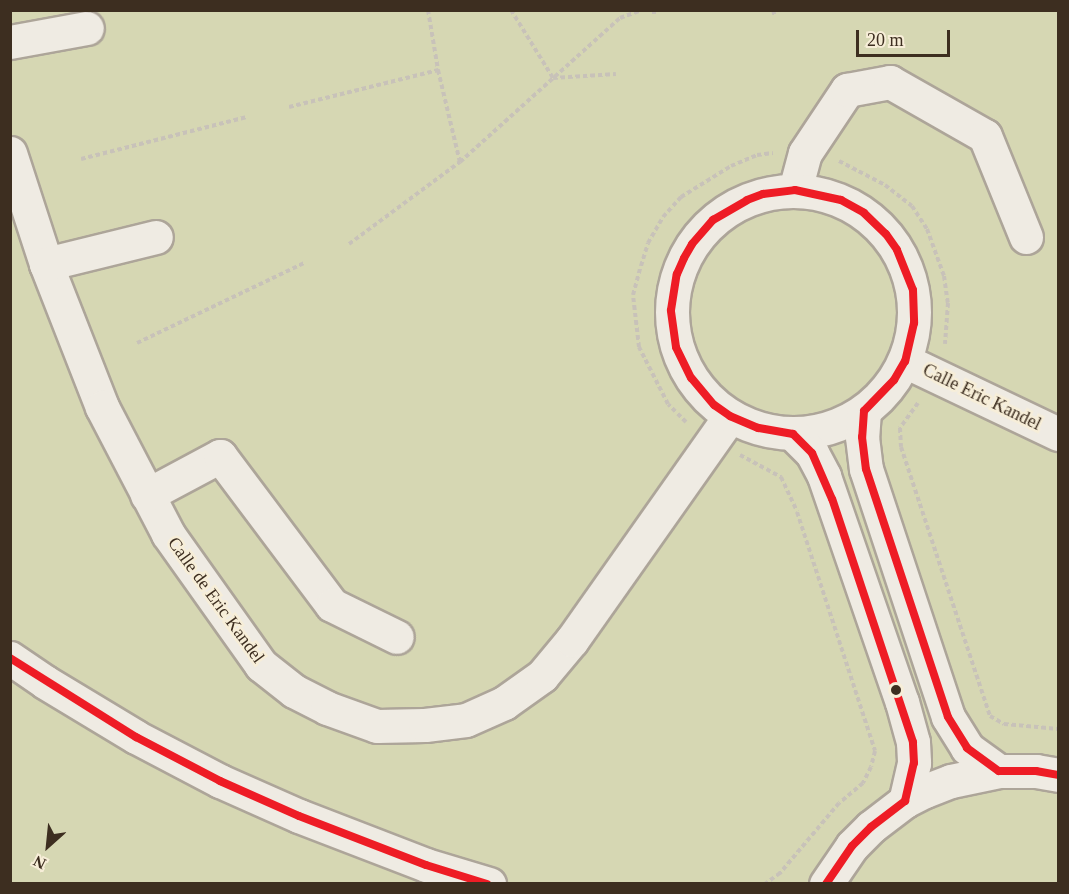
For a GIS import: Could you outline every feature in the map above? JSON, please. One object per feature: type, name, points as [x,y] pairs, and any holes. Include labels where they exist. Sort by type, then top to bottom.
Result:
[{"type":"street","points":[[10,42],[87,28]]},
{"type":"street","points":[[795,190],[805,153],[847,90],[890,82],[985,136],[1026,237]]},
{"type":"street","name":"Calle de Eric Kandel","points":[[10,153],[46,264],[102,407],[168,534],[219,609],[261,665],[294,691],[327,708],[377,726],[425,725],[466,720],[504,703],[542,676],[572,640],[730,416]]},
{"type":"street","points":[[795,190],[813,192],[841,200],[880,227],[897,250],[906,268],[915,308],[911,341],[905,361],[884,394],[864,411],[827,429],[793,434],[758,428],[730,416],[702,393],[691,378],[676,347],[671,310],[677,274],[692,244],[720,215],[747,200],[763,194],[795,190]]},
{"type":"street","points":[[46,264],[156,237]]},
{"type":"street","name":"Calle Eric Kandel","points":[[905,361],[1059,434]]},
{"type":"street","points":[[864,411],[862,436],[866,469],[948,717],[967,748],[999,771]]},
{"type":"street","points":[[793,434],[812,453],[824,476],[902,702],[913,742],[914,763],[905,801]]},
{"type":"street","points":[[147,495],[220,456],[332,605],[397,637]]},
{"type":"street","points":[[10,658],[136,736],[220,781],[299,816],[426,866],[489,884]]},
{"type":"street","points":[[826,884],[852,846],[871,826],[905,801],[951,781],[999,771],[1036,771],[1059,775]]},
{"type":"path","points":[[428,10],[438,70],[460,162]]},
{"type":"path","points":[[511,10],[553,78]]},
{"type":"path","points":[[349,244],[460,162],[620,18],[642,10]]},
{"type":"path","points":[[772,10],[776,16]]},
{"type":"path","points":[[289,107],[438,70]]},
{"type":"path","points":[[553,78],[616,74]]},
{"type":"path","points":[[81,159],[247,117]]},
{"type":"path","points":[[137,344],[306,262]]},
{"type":"path","points":[[919,402],[900,428],[901,447],[990,716],[1004,724],[1059,729]]},
{"type":"green space","points":[[10,11],[1058,11],[1058,883],[11,883]]},
{"type":"transit line","points":[[826,884],[852,846],[871,827],[905,801],[914,763],[913,742],[832,499],[812,453],[793,434],[758,428],[730,416],[714,405],[691,378],[676,347],[671,310],[677,274],[684,258],[692,244],[713,220],[747,200],[763,194],[795,190],[841,200],[864,213],[886,234],[897,250],[913,290],[914,323],[905,361],[894,380],[864,411],[862,437],[866,469],[948,717],[967,748],[999,771],[1036,771],[1058,775]]},
{"type":"transit line","points":[[10,658],[136,737],[220,781],[299,816],[426,865],[487,884]]}]
